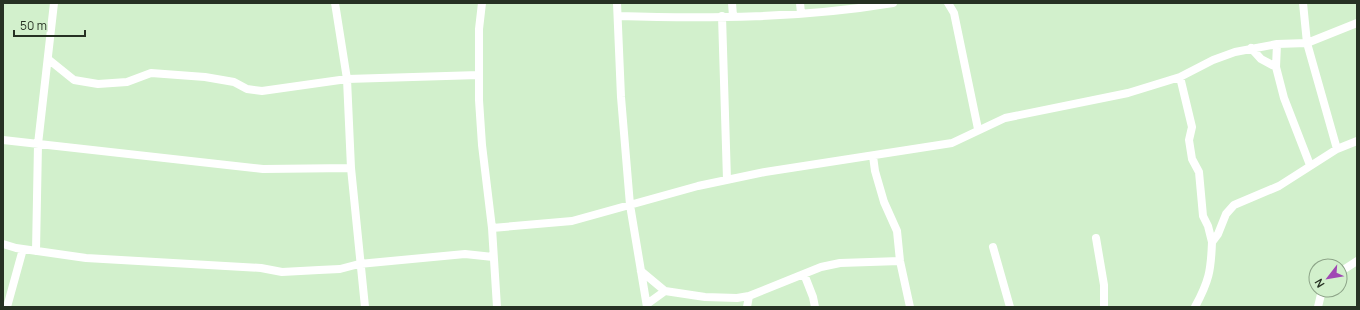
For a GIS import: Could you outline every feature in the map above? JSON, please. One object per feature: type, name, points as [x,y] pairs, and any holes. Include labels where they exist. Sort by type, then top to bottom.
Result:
[{"type":"street","points":[[36,251],[38,144],[54,3]]},
{"type":"street","points":[[335,3],[347,79],[351,168],[359,264],[365,307]]},
{"type":"street","points":[[482,3],[479,29],[482,145],[492,228],[497,307]]},
{"type":"street","points":[[617,3],[621,97],[630,205],[647,306]]},
{"type":"street","points":[[732,3],[733,16]]},
{"type":"street","points":[[800,3],[800,13]]},
{"type":"street","points":[[618,16],[689,18],[800,13],[893,3]]},
{"type":"street","points":[[948,3],[954,13],[978,129]]},
{"type":"street","points":[[1303,3],[1307,43],[1337,149]]},
{"type":"street","points":[[722,16],[727,180]]},
{"type":"street","points":[[492,228],[572,221],[727,180],[765,172],[952,143],[978,129],[1005,118],[1128,93],[1180,76],[1213,60],[1252,48],[1277,44],[1307,43],[1357,23]]},
{"type":"street","points":[[1277,44],[1276,66],[1284,98],[1310,165]]},
{"type":"street","points":[[1252,48],[1261,59],[1276,66]]},
{"type":"street","points":[[48,59],[74,80],[98,84],[127,82],[151,73],[205,77],[234,82],[247,89],[262,91],[347,79],[479,75]]},
{"type":"street","points":[[1180,76],[1192,127],[1189,140],[1192,159],[1199,172],[1204,216],[1212,242],[1211,272],[1206,288],[1195,307]]},
{"type":"street","points":[[3,140],[262,168],[351,168]]},
{"type":"street","points":[[1212,242],[1218,234],[1226,214],[1234,206],[1279,186],[1337,149],[1357,141]]},
{"type":"street","points":[[873,156],[882,196],[896,231],[900,261],[910,307]]},
{"type":"street","points":[[1096,238],[1104,285],[1104,307]]},
{"type":"street","points":[[3,244],[23,249],[86,258],[261,268],[282,272],[340,269],[359,264],[465,254],[493,257]]},
{"type":"street","points":[[993,247],[1010,307]]},
{"type":"street","points":[[7,307],[23,249]]},
{"type":"street","points":[[641,271],[665,291],[705,297],[737,298],[749,296],[821,267],[840,263],[900,261]]},
{"type":"street","points":[[1348,267],[1357,261]]},
{"type":"street","points":[[804,274],[813,297],[815,307]]},
{"type":"street","points":[[647,306],[665,291]]},
{"type":"street","points":[[748,307],[749,296]]}]
